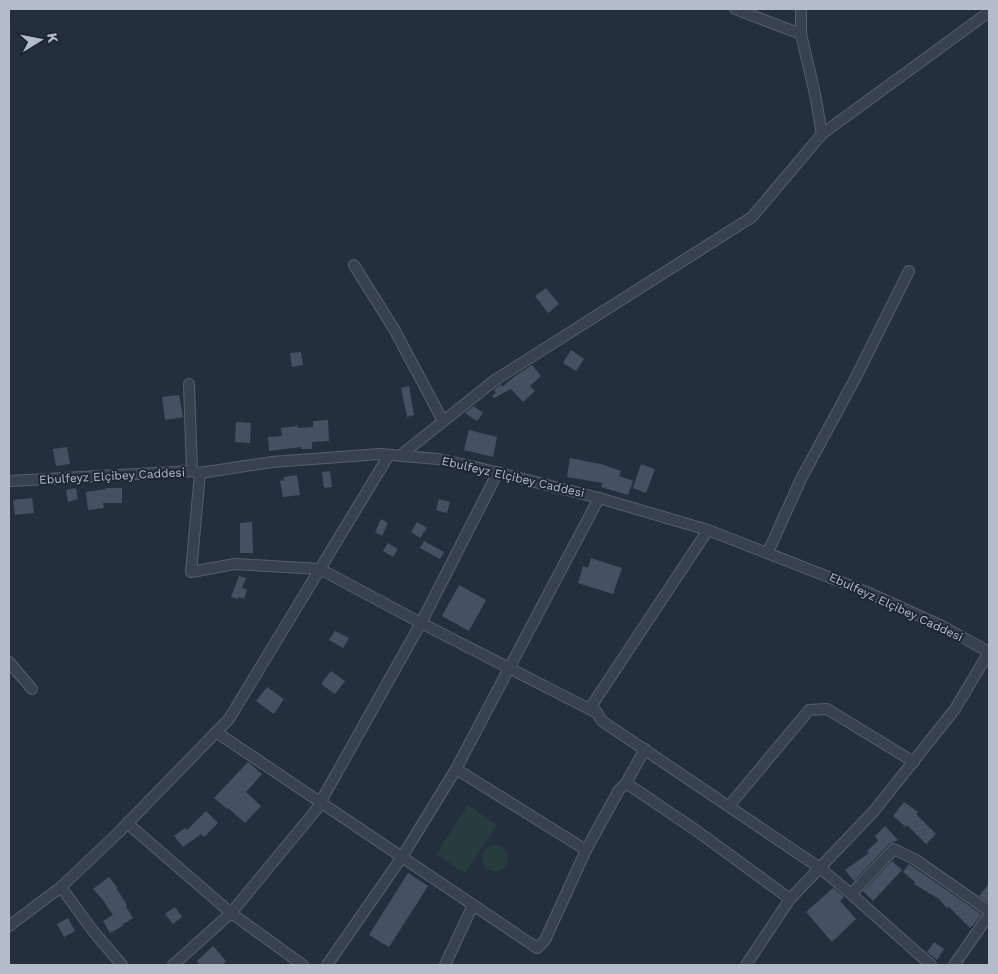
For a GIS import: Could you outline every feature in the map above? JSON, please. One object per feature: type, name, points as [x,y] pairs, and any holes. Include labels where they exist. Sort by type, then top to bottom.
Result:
[{"type":"street","points":[[735,9],[801,34]]},
{"type":"street","points":[[802,9],[801,34],[822,134]]},
{"type":"street","points":[[401,455],[495,380],[752,217],[822,134],[989,12]]},
{"type":"street","points":[[354,265],[394,329],[443,421]]},
{"type":"street","points":[[768,552],[801,479],[856,378],[909,271]]},
{"type":"street","points":[[189,384],[196,472],[191,572],[235,564],[320,569],[598,714]]},
{"type":"street","name":"Ebulfeyz Elçibey Caddesi","points":[[9,481],[196,472],[272,462],[380,454],[438,459],[599,498],[708,530],[875,595],[942,626],[989,652]]},
{"type":"street","points":[[9,926],[61,887],[229,719],[390,455]]},
{"type":"street","points":[[173,965],[231,913],[316,810],[421,623],[498,472]]},
{"type":"street","points":[[327,965],[402,857],[456,769],[599,498]]},
{"type":"street","points":[[708,530],[592,705],[602,720],[820,868],[931,965]]},
{"type":"street","points":[[746,965],[790,899],[874,811],[914,762],[955,709],[989,652]]},
{"type":"street","points":[[9,662],[32,689]]},
{"type":"street","points":[[728,806],[809,710],[827,709],[914,762]]},
{"type":"street","points":[[216,732],[537,948],[545,940],[586,850],[619,790],[626,783],[645,749]]},
{"type":"street","points":[[456,769],[586,850]]},
{"type":"street","points":[[626,783],[697,831],[790,899]]},
{"type":"street","points":[[127,823],[231,913],[303,965]]},
{"type":"street","points":[[851,894],[894,849],[916,860],[989,913],[954,965]]},
{"type":"street","points":[[61,887],[93,931],[122,965]]},
{"type":"street","points":[[445,965],[473,905]]},
{"type":"green space","points":[[468,805],[497,825],[465,873],[436,854]]},
{"type":"green space","points":[[495,845],[504,849],[508,858],[504,867],[495,871],[486,867],[482,858],[486,849]]},
{"type":"building","points":[[546,288],[559,304],[548,313],[535,296]]},
{"type":"building","points":[[571,350],[584,359],[576,371],[563,363]]},
{"type":"building","points":[[301,352],[303,365],[292,367],[290,353]]},
{"type":"building","points":[[532,365],[541,376],[530,386],[535,391],[523,402],[511,389],[494,398],[492,396],[496,393],[494,390],[501,384],[502,387]]},
{"type":"building","points":[[409,386],[414,415],[407,417],[401,388]]},
{"type":"building","points":[[179,395],[183,417],[165,420],[162,397]]},
{"type":"building","points":[[474,406],[483,413],[477,421],[465,413]]},
{"type":"building","points":[[328,420],[329,441],[312,442],[312,449],[301,449],[301,447],[269,451],[268,437],[282,436],[281,428],[313,427],[313,421]]},
{"type":"building","points":[[236,422],[251,423],[250,443],[235,442]]},
{"type":"building","points":[[469,430],[497,437],[493,457],[464,450]]},
{"type":"building","points":[[67,447],[70,464],[56,466],[53,449]]},
{"type":"building","points":[[570,458],[601,464],[621,471],[619,476],[633,481],[628,495],[601,487],[603,483],[567,477]]},
{"type":"building","points":[[641,464],[655,469],[646,493],[633,488]]},
{"type":"building","points":[[330,471],[332,487],[324,488],[322,472]]},
{"type":"building","points":[[297,475],[300,495],[283,497],[280,481],[284,480],[284,477]]},
{"type":"building","points":[[76,488],[78,499],[68,502],[66,490]]},
{"type":"building","points":[[106,488],[122,488],[122,503],[103,503],[104,508],[88,510],[86,492]]},
{"type":"building","points":[[32,498],[34,513],[15,515],[13,500]]},
{"type":"building","points":[[439,499],[450,502],[447,513],[436,510]]},
{"type":"building","points":[[381,519],[388,523],[382,536],[375,532]]},
{"type":"building","points":[[252,522],[253,553],[240,553],[240,523]]},
{"type":"building","points":[[417,522],[427,528],[420,538],[411,532]]},
{"type":"building","points":[[424,541],[444,552],[440,559],[420,548]]},
{"type":"building","points":[[388,543],[398,549],[393,557],[383,551]]},
{"type":"building","points":[[591,558],[622,568],[613,594],[578,583],[583,566],[588,568]]},
{"type":"building","points":[[239,576],[246,578],[242,588],[247,590],[244,599],[231,597]]},
{"type":"building","points":[[459,585],[486,600],[469,631],[442,616]]},
{"type":"building","points":[[335,631],[349,638],[343,648],[329,640]]},
{"type":"building","points":[[331,671],[345,681],[335,694],[321,684]]},
{"type":"building","points":[[267,687],[284,699],[274,714],[256,701]]},
{"type":"building","points":[[248,762],[262,774],[246,792],[261,806],[245,823],[214,798]]},
{"type":"building","points":[[904,802],[918,812],[916,814],[936,834],[926,844],[907,825],[906,827],[893,816]]},
{"type":"building","points":[[206,811],[218,823],[204,837],[201,834],[183,847],[174,836],[185,828],[187,830]]},
{"type":"building","points":[[885,826],[898,840],[889,844],[854,881],[845,870],[869,853],[867,851],[878,841],[875,836]]},
{"type":"building","points":[[892,861],[902,870],[873,901],[863,891]]},
{"type":"building","points":[[909,864],[981,914],[975,923],[970,928],[939,899],[914,884],[915,882],[903,872]]},
{"type":"building","points":[[408,873],[428,886],[389,947],[369,935]]},
{"type":"building","points":[[109,877],[117,887],[133,918],[110,933],[103,921],[113,915],[93,889]]},
{"type":"building","points":[[989,884],[989,903],[979,896]]},
{"type":"building","points":[[833,888],[844,897],[840,901],[856,919],[832,942],[806,912]]},
{"type":"building","points":[[175,907],[182,917],[173,924],[165,914]]},
{"type":"building","points":[[68,918],[75,931],[64,937],[57,924]]},
{"type":"building","points":[[934,942],[944,949],[937,960],[927,952]]},
{"type":"building","points":[[213,946],[226,961],[222,965],[200,965],[197,961]]}]
